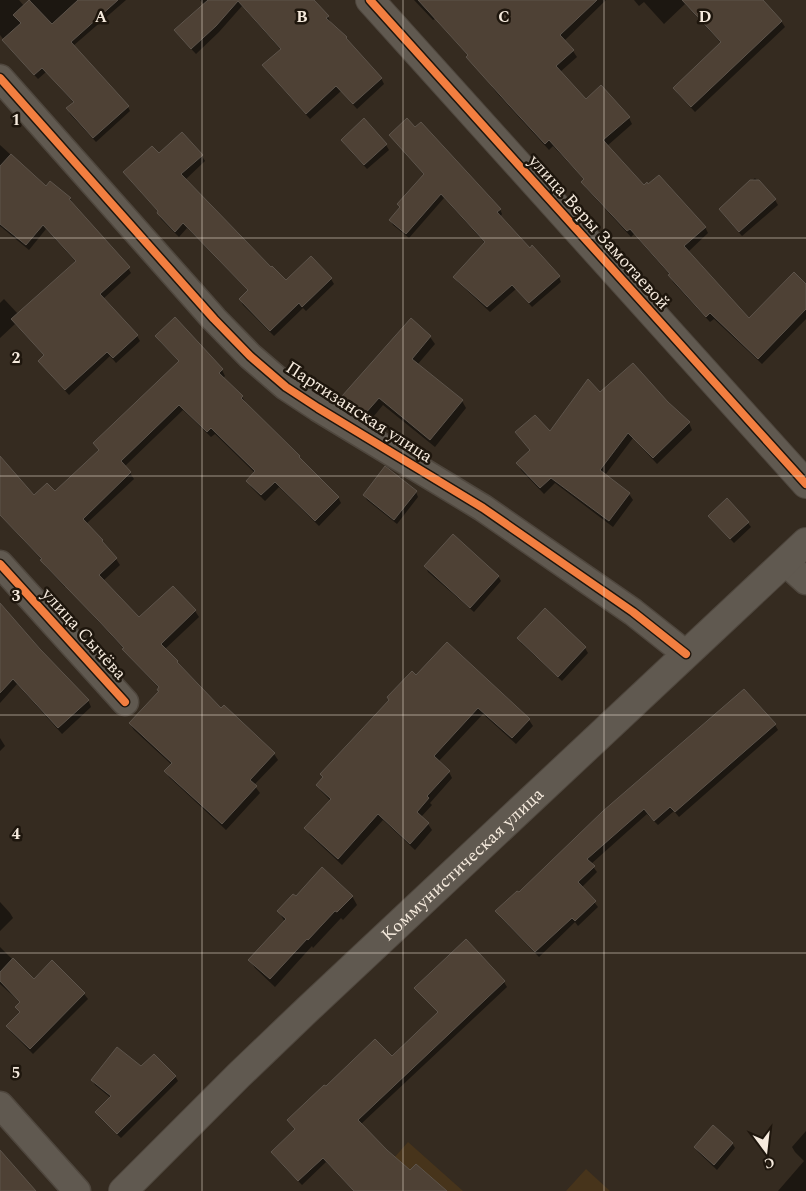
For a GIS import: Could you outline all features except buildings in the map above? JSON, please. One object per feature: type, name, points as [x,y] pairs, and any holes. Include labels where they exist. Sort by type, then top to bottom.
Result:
[{"type":"main road","name":"улица Веры Замотаевой","points":[[370,0],[806,484]]},
{"type":"main road","name":"Коммунистическая улица","points":[[123,1191],[309,1008],[806,542]]},
{"type":"street","name":"Партизанская улица","points":[[0,78],[214,320],[250,356],[286,387],[483,508],[633,612],[686,654]]},
{"type":"street","points":[[786,562],[806,581]]},
{"type":"street","name":"улица Сычёва","points":[[0,564],[125,702]]},
{"type":"street","points":[[0,1105],[77,1191]]},
{"type":"shaded area","points":[[408,1142],[463,1191],[365,1191]]},
{"type":"shaded area","points":[[586,1169],[610,1191],[566,1191]]},
{"type":"cycle path","points":[[370,0],[806,484]]},
{"type":"cycle path","points":[[0,78],[214,319],[250,356],[286,387],[483,508],[633,612],[686,654]]},
{"type":"cycle path","points":[[0,564],[125,702]]}]
